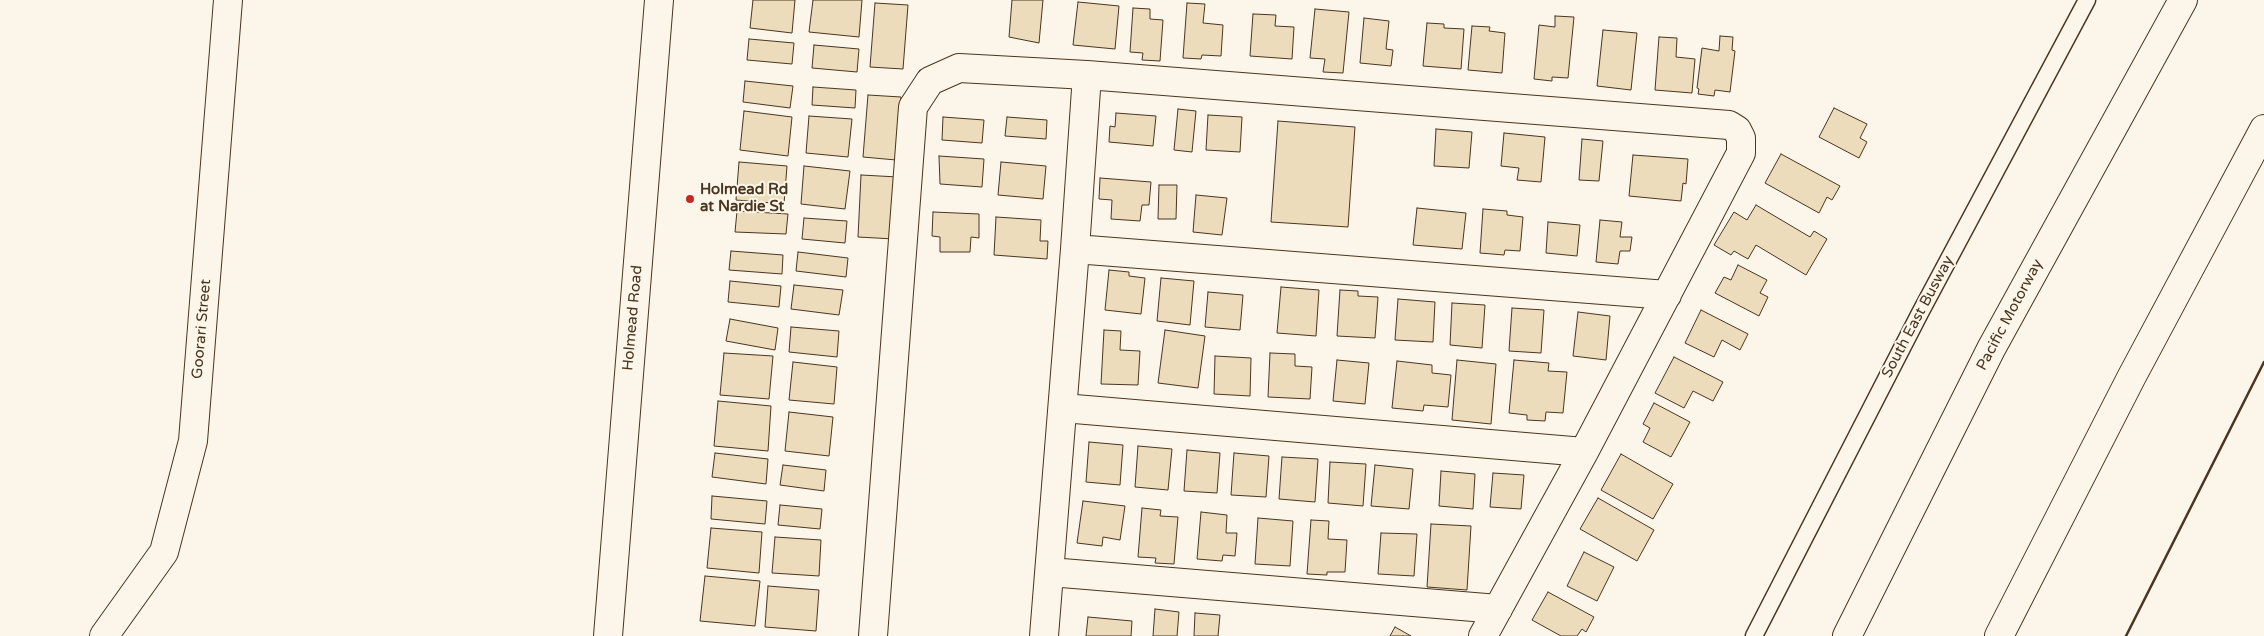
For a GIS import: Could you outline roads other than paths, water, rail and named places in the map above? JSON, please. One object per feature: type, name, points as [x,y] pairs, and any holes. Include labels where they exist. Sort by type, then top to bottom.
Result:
[{"type":"main road","name":"Goorari Street","points":[[104,636],[164,552],[193,441],[228,0]]},
{"type":"main road","name":"Holmead Road","points":[[608,636],[659,0]]},
{"type":"main road","name":"Pacific Motorway","points":[[1847,636],[1991,349],[2183,0]]},
{"type":"main road","points":[[873,636],[914,107],[930,81],[959,68],[1087,75],[1729,125],[1738,130],[1741,138],[1741,153],[1584,452],[1484,636]]},
{"type":"main road","points":[[1044,636],[1063,408],[1087,75]]},
{"type":"main road","points":[[1999,636],[2131,378],[2264,129]]},
{"type":"main road","points":[[1075,249],[1667,295]]},
{"type":"main road","points":[[1063,408],[1584,452]]},
{"type":"main road","points":[[1050,572],[1498,609]]},
{"type":"lane","name":"South East Busway","points":[[1754,636],[1920,313],[2087,0]]},
{"type":"place","name":"Holmead Rd at Nardie St","points":[[690,199]]}]
